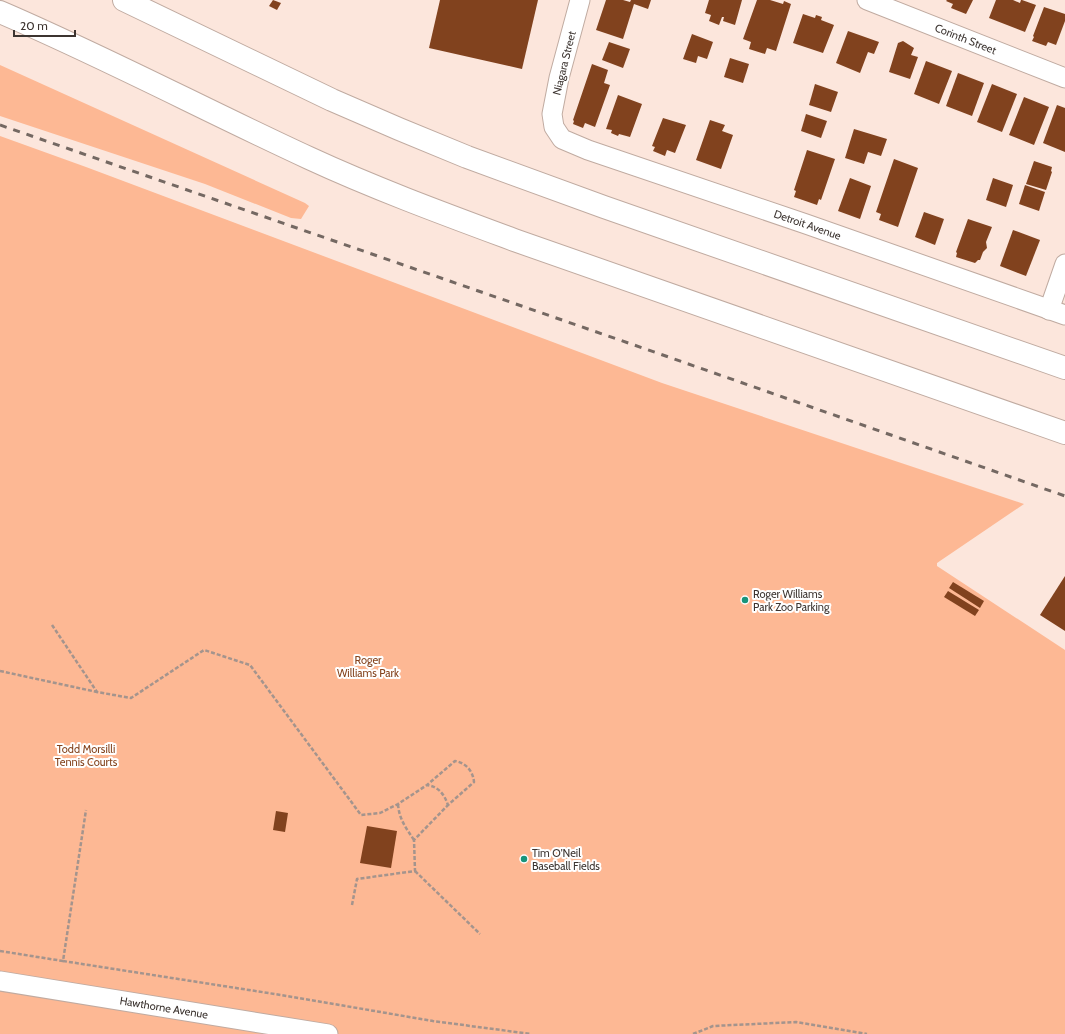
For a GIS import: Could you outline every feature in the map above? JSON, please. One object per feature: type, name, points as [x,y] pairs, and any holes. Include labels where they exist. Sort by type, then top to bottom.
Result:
[{"type":"highway","points":[[124,0],[332,100],[467,157],[604,207],[1065,368]]},
{"type":"highway","points":[[0,12],[53,35],[310,159],[440,213],[1065,433]]},
{"type":"street","name":"Niagara Street","points":[[554,127],[552,114],[559,78],[580,0]]},
{"type":"street","name":"Corinth Street","points":[[867,0],[1065,78]]},
{"type":"street","name":"Detroit Avenue","points":[[554,127],[562,139],[588,150],[806,224],[1057,313]]},
{"type":"street","points":[[1057,313],[1065,264]]},
{"type":"street","name":"Hawthorne Avenue","points":[[0,981],[328,1034]]},
{"type":"path","points":[[52,625],[97,692]]},
{"type":"path","points":[[0,671],[131,698],[204,650],[250,665],[361,815],[380,814],[398,804],[427,785],[455,761],[462,762],[469,768],[473,775],[474,782],[448,805],[414,840]]},
{"type":"path","points":[[427,785],[435,787],[441,792],[448,805]]},
{"type":"path","points":[[398,804],[398,814],[414,840],[415,871],[480,934]]},
{"type":"path","points":[[63,961],[86,810]]},
{"type":"path","points":[[352,905],[357,879],[415,871]]},
{"type":"path","points":[[0,951],[281,995],[433,1021],[531,1034]]},
{"type":"path","points":[[693,1034],[713,1026],[796,1022],[867,1034]]},
{"type":"green space","points":[[0,65],[309,206],[301,219],[291,218],[205,184],[0,116]]},
{"type":"green space","name":"Roger Williams Park","points":[[0,136],[662,383],[1024,504],[937,563],[937,566],[1065,650],[1065,1034],[0,1034]]},
{"type":"building","points":[[273,0],[281,3],[277,10],[269,6]]},
{"type":"building","points":[[440,0],[538,0],[522,69],[429,48]]},
{"type":"building","points":[[606,0],[623,0],[630,2],[631,0],[651,0],[648,9],[634,4],[623,39],[596,30]]},
{"type":"building","points":[[709,0],[742,0],[735,25],[723,21],[724,17],[722,17],[719,25],[709,21],[711,15],[705,13]]},
{"type":"building","points":[[757,0],[770,0],[783,4],[784,1],[791,4],[776,51],[767,48],[765,54],[749,49],[751,42],[743,39]]},
{"type":"building","points":[[973,0],[966,14],[951,8],[953,4],[946,1]]},
{"type":"building","points":[[996,0],[1013,0],[1020,3],[1022,0],[1036,5],[1025,32],[989,18]]},
{"type":"building","points":[[1044,7],[1065,14],[1065,21],[1056,45],[1048,42],[1046,46],[1032,41]]},
{"type":"building","points":[[803,14],[815,18],[816,15],[822,17],[821,20],[834,25],[823,53],[793,43]]},
{"type":"building","points":[[848,31],[879,42],[874,54],[868,52],[860,73],[836,63]]},
{"type":"building","points":[[692,34],[713,42],[707,59],[698,56],[696,63],[683,59]]},
{"type":"building","points":[[903,41],[914,48],[911,55],[918,57],[910,79],[889,72],[898,43]]},
{"type":"building","points":[[609,42],[630,49],[623,68],[602,60]]},
{"type":"building","points":[[730,58],[749,64],[743,83],[724,77]]},
{"type":"building","points":[[926,61],[952,71],[939,104],[914,94]]},
{"type":"building","points":[[592,64],[608,70],[604,83],[610,85],[595,127],[585,123],[583,128],[573,124],[573,120]]},
{"type":"building","points":[[958,73],[984,83],[972,116],[946,106]]},
{"type":"building","points":[[815,84],[838,92],[831,112],[809,105]]},
{"type":"building","points":[[992,84],[1017,94],[1002,132],[977,122]]},
{"type":"building","points":[[618,95],[642,104],[630,137],[619,134],[618,136],[611,133],[612,130],[606,129]]},
{"type":"building","points":[[1024,97],[1049,107],[1034,145],[1009,135]]},
{"type":"building","points":[[1057,105],[1065,108],[1065,152],[1043,143]]},
{"type":"building","points":[[806,114],[827,121],[821,138],[801,131]]},
{"type":"building","points":[[663,118],[686,125],[675,153],[667,150],[665,156],[653,151],[655,147],[652,146]]},
{"type":"building","points":[[710,120],[725,125],[722,131],[733,135],[721,169],[696,160]]},
{"type":"building","points":[[854,129],[887,139],[881,156],[868,152],[864,164],[845,158]]},
{"type":"building","points":[[807,150],[835,159],[821,200],[819,199],[817,205],[794,197],[796,191],[794,190]]},
{"type":"building","points":[[894,159],[918,168],[898,227],[879,220],[881,214],[876,212]]},
{"type":"building","points":[[1034,161],[1052,167],[1052,172],[1046,190],[1026,184]]},
{"type":"building","points":[[850,178],[871,186],[860,219],[838,211]]},
{"type":"building","points":[[993,178],[1013,185],[1006,207],[986,200]]},
{"type":"building","points":[[1025,185],[1045,192],[1039,211],[1019,204]]},
{"type":"building","points":[[924,212],[944,219],[935,245],[915,237]]},
{"type":"building","points":[[968,219],[992,227],[986,242],[987,248],[983,252],[980,260],[975,263],[956,257],[956,252]]},
{"type":"building","points":[[1013,230],[1040,240],[1026,276],[1000,266]]},
{"type":"building","points":[[1065,576],[1065,631],[1040,615]]},
{"type":"building","points":[[953,582],[984,601],[980,608],[949,588]]},
{"type":"building","points":[[948,591],[979,610],[975,616],[944,597]]},
{"type":"building","points":[[276,811],[288,813],[285,832],[273,830]]},
{"type":"building","points":[[367,826],[397,831],[391,868],[360,863]]},
{"type":"railway","points":[[0,125],[1065,496]]},
{"type":"place","name":"Roger Williams Park Zoo Parking","points":[[745,600]]},
{"type":"place","name":"Tim O'Neil Baseball Fields","points":[[524,859]]},
{"type":"park label","name":"Todd Morsilli Tennis Courts","points":[[86,755]]}]
